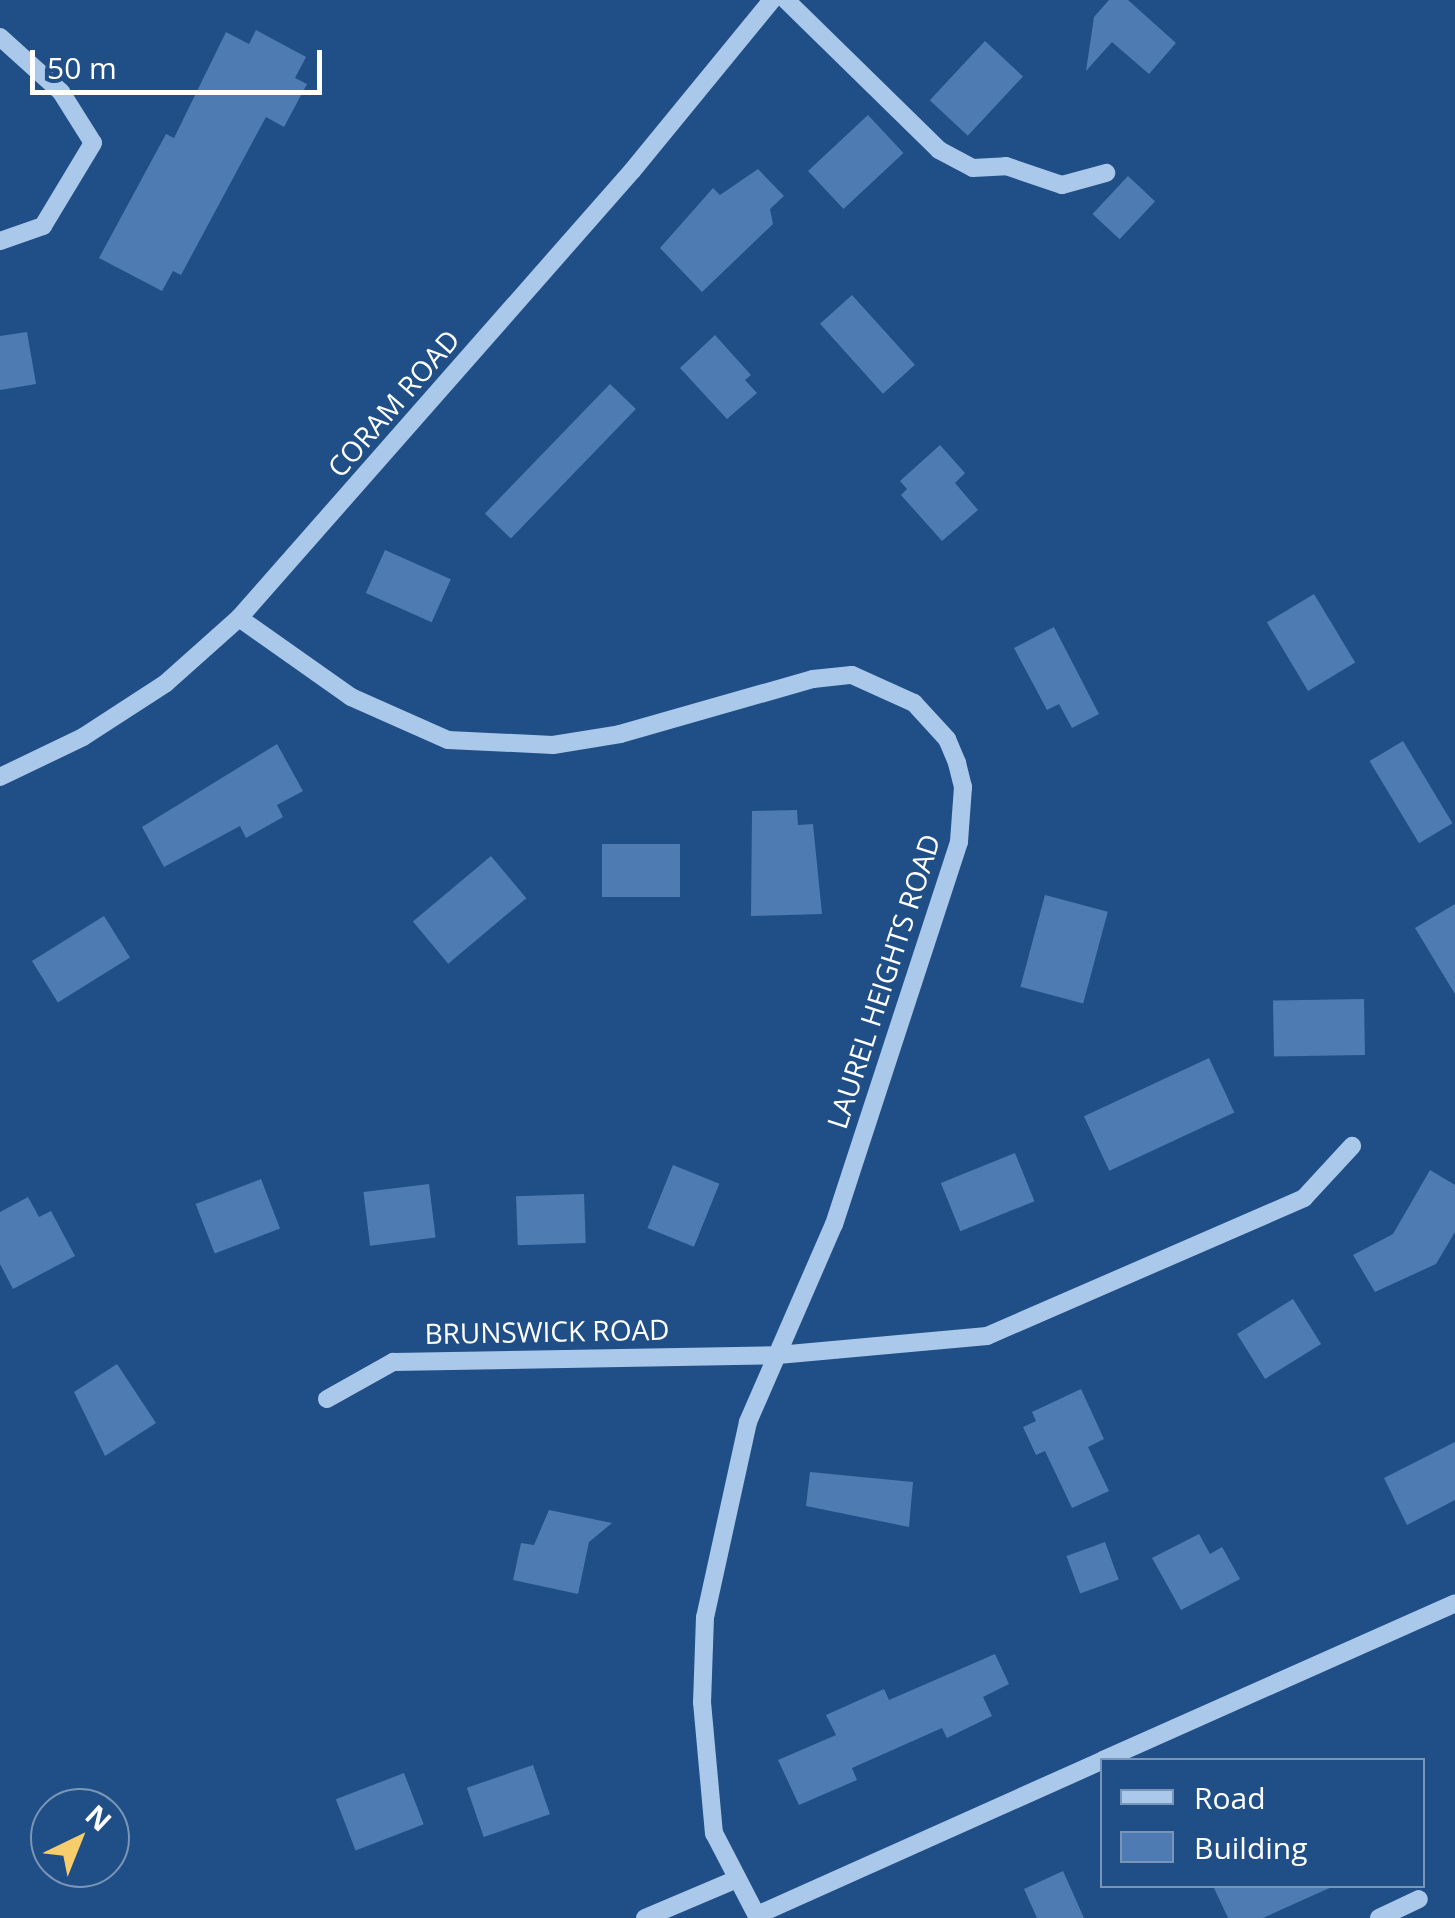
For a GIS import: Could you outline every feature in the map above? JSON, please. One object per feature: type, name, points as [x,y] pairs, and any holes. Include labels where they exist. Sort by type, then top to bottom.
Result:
[{"type":"street","name":"CORAM ROAD","points":[[0,777],[83,737],[166,683],[239,618],[632,170],[772,0]]},
{"type":"street","points":[[786,0],[938,150],[973,168],[1006,166],[1062,185],[1106,174]]},
{"type":"street","points":[[0,37],[60,92],[92,143],[43,226],[0,241]]},
{"type":"street","name":"LAUREL HEIGHTS ROAD","points":[[239,618],[351,697],[448,740],[501,747],[603,737],[833,675],[896,690],[947,739],[963,787],[959,842],[834,1224],[748,1422],[705,1618],[702,1702],[714,1834],[757,1917]]},
{"type":"street","name":"BRUNSWICK ROAD","points":[[327,1399],[392,1362],[778,1355],[987,1336],[1304,1198],[1352,1146]]},
{"type":"street","points":[[1110,1758],[1455,1603]]},
{"type":"street","points":[[757,1917],[1100,1762]]},
{"type":"street","points":[[645,1918],[737,1879]]},
{"type":"street","points":[[1379,1918],[1419,1899]]},
{"type":"building","points":[[1109,0],[1128,0],[1176,43],[1149,74],[1112,42],[1086,71],[1094,17]]},
{"type":"building","points":[[256,30],[306,57],[295,78],[307,84],[284,127],[266,117],[181,275],[173,271],[162,291],[99,258],[166,134],[174,138],[226,32],[249,44]]},
{"type":"building","points":[[985,41],[1023,76],[968,136],[930,100]]},
{"type":"building","points":[[868,115],[903,153],[843,209],[808,171]]},
{"type":"building","points":[[758,169],[784,196],[770,209],[773,224],[702,292],[660,248],[713,188],[720,195]]},
{"type":"building","points":[[1128,176],[1155,201],[1120,239],[1093,214]]},
{"type":"building","points":[[852,295],[915,365],[883,394],[820,324]]},
{"type":"building","points":[[27,332],[36,384],[0,390],[0,336]]},
{"type":"building","points":[[715,335],[751,375],[745,380],[757,393],[727,419],[680,368]]},
{"type":"building","points":[[610,384],[636,409],[511,538],[485,513]]},
{"type":"building","points":[[940,445],[965,473],[955,483],[978,510],[942,541],[901,495],[907,489],[900,481]]},
{"type":"building","points":[[385,550],[451,579],[432,622],[366,593]]},
{"type":"building","points":[[1314,594],[1355,663],[1308,691],[1267,622]]},
{"type":"building","points":[[1054,627],[1099,714],[1072,728],[1059,704],[1047,710],[1014,648]]},
{"type":"building","points":[[1403,741],[1452,823],[1419,843],[1370,761]]},
{"type":"building","points":[[277,744],[303,791],[277,805],[283,817],[246,838],[240,826],[164,867],[142,827]]},
{"type":"building","points":[[797,810],[798,825],[813,824],[822,914],[751,916],[752,811]]},
{"type":"building","points":[[602,844],[680,844],[680,897],[602,897]]},
{"type":"building","points":[[491,856],[526,898],[448,964],[413,922]]},
{"type":"building","points":[[1045,895],[1108,912],[1083,1004],[1020,987]]},
{"type":"building","points":[[1455,904],[1455,994],[1415,928]]},
{"type":"building","points":[[104,916],[130,958],[58,1003],[32,961]]},
{"type":"building","points":[[1364,999],[1365,1055],[1274,1057],[1273,1001]]},
{"type":"building","points":[[1209,1058],[1234,1112],[1109,1171],[1084,1116]]},
{"type":"building","points":[[1015,1153],[1034,1201],[960,1231],[941,1183]]},
{"type":"building","points":[[673,1165],[719,1184],[694,1247],[648,1228]]},
{"type":"building","points":[[1430,1170],[1455,1185],[1455,1232],[1436,1264],[1375,1292],[1353,1255],[1393,1234]]},
{"type":"building","points":[[261,1179],[280,1228],[215,1254],[196,1204]]},
{"type":"building","points":[[429,1184],[436,1238],[370,1246],[363,1192]]},
{"type":"building","points":[[584,1194],[586,1243],[518,1245],[516,1196]]},
{"type":"building","points":[[28,1197],[39,1217],[51,1211],[75,1256],[13,1289],[0,1264],[0,1212]]},
{"type":"building","points":[[1293,1299],[1321,1344],[1265,1379],[1237,1334]]},
{"type":"building","points":[[117,1364],[156,1423],[105,1456],[74,1392]]},
{"type":"building","points":[[1081,1389],[1104,1439],[1088,1447],[1109,1491],[1072,1508],[1045,1451],[1036,1455],[1023,1427],[1036,1421],[1032,1412]]},
{"type":"building","points":[[1455,1442],[1455,1500],[1407,1525],[1384,1478]]},
{"type":"building","points":[[810,1472],[913,1482],[909,1527],[806,1506]]},
{"type":"building","points":[[549,1510],[612,1523],[589,1542],[578,1594],[513,1580],[521,1543],[534,1545]]},
{"type":"building","points":[[1199,1534],[1210,1554],[1222,1547],[1240,1579],[1181,1610],[1152,1558]]},
{"type":"building","points":[[1105,1542],[1119,1580],[1080,1594],[1066,1556]]},
{"type":"building","points":[[995,1654],[1009,1684],[983,1697],[992,1716],[947,1738],[942,1728],[852,1768],[857,1780],[799,1805],[778,1760],[836,1735],[826,1715],[884,1689],[889,1700]]},
{"type":"building","points":[[533,1765],[550,1814],[484,1837],[467,1788]]},
{"type":"building","points":[[404,1773],[424,1824],[356,1851],[336,1799]]},
{"type":"building","points":[[1063,1871],[1084,1918],[1037,1918],[1024,1889]]},
{"type":"building","points":[[1214,1888],[1330,1888],[1263,1918],[1228,1918]]}]
